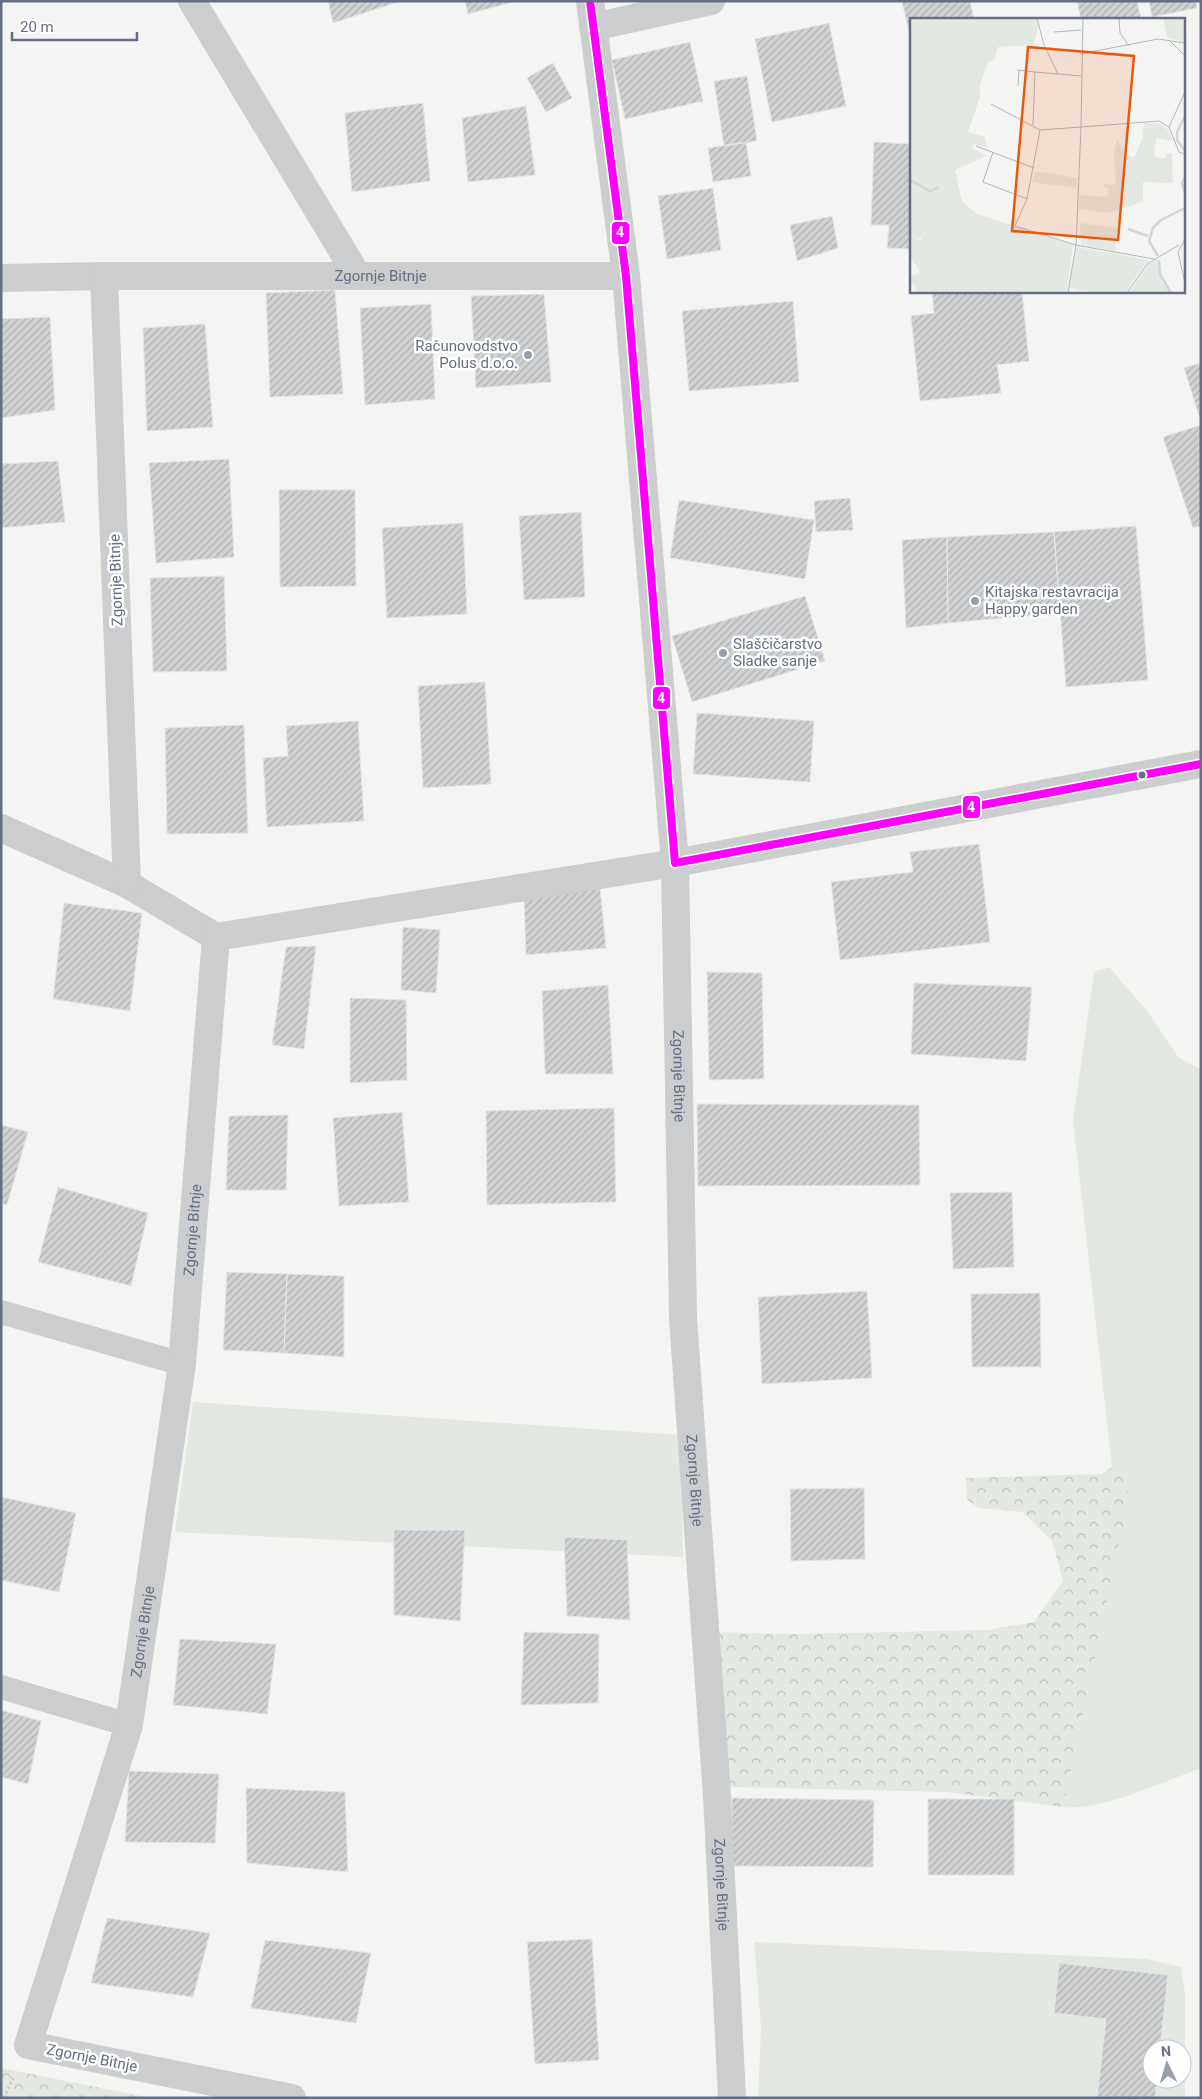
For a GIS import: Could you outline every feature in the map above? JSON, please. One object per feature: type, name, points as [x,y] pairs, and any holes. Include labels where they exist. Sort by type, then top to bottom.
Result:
[{"type":"street","points":[[192,1],[357,275]]},
{"type":"street","name":"Zgornje Bitnje","points":[[711,1],[591,14],[626,276],[675,863],[683,1318],[717,1796],[732,2098]]},
{"type":"street","name":"Zgornje Bitnje","points":[[1,278],[357,275],[626,276]]},
{"type":"street","name":"Zgornje Bitnje","points":[[104,276],[128,884]]},
{"type":"street","points":[[1,828],[128,884],[216,938],[675,863],[1201,764]]},
{"type":"street","name":"Zgornje Bitnje","points":[[216,938],[182,1364],[129,1725],[28,2045],[292,2098]]},
{"type":"lane","points":[[1,1312],[182,1364]]},
{"type":"lane","points":[[1,1687],[129,1725]]},
{"type":"green space","points":[[1109,967],[1147,1011],[1179,1058],[1201,1069],[1201,1768],[1113,1800],[1095,1805],[1063,1807],[1129,1499],[1126,1482],[1112,1467],[1073,1121],[1094,972]]},
{"type":"green space","points":[[193,1402],[681,1435],[683,1557],[175,1532]]},
{"type":"green space","points":[[1112,1467],[1126,1482],[1129,1499],[1063,1807],[947,1792],[728,1787],[714,1632],[795,1634],[988,1630],[1034,1622],[1063,1581],[1052,1541],[1023,1512],[979,1508],[967,1500],[966,1478],[1102,1474]]},
{"type":"green space","points":[[754,1942],[1147,1959],[1181,1967],[1185,1993],[1185,2039],[1142,2039],[1142,2089],[1185,2089],[1185,2098],[758,2098],[761,2027]]},
{"type":"green space","points":[[1,2068],[152,2098],[1,2098]]},
{"type":"building","points":[[328,1],[401,1],[333,23]]},
{"type":"building","points":[[465,1],[517,1],[468,14]]},
{"type":"building","points":[[902,1],[970,1],[974,18],[910,18],[910,37]]},
{"type":"building","points":[[1077,1],[1137,1],[1141,18],[1081,18]]},
{"type":"building","points":[[1149,1],[1196,1],[1197,8],[1152,17]]},
{"type":"building","points":[[829,23],[846,106],[772,122],[755,39]]},
{"type":"building","points":[[690,42],[703,101],[625,119],[612,60]]},
{"type":"building","points":[[553,63],[572,98],[546,112],[527,78]]},
{"type":"building","points":[[747,76],[757,141],[724,146],[714,81]]},
{"type":"building","points":[[423,103],[430,181],[352,192],[345,113]]},
{"type":"building","points":[[526,106],[535,175],[468,182],[462,118]]},
{"type":"building","points":[[746,142],[751,176],[713,182],[708,148]]},
{"type":"building","points":[[874,142],[910,144],[910,249],[887,248],[889,225],[871,225]]},
{"type":"building","points":[[713,188],[721,250],[667,259],[658,196]]},
{"type":"building","points":[[832,216],[838,248],[797,261],[790,225]]},
{"type":"building","points":[[335,290],[343,394],[270,397],[266,293]]},
{"type":"building","points":[[932,292],[1022,292],[1029,361],[997,365],[1001,393],[920,401],[911,316],[934,313]]},
{"type":"building","points":[[544,294],[551,382],[476,388],[471,296]]},
{"type":"building","points":[[793,301],[799,382],[689,391],[682,311]]},
{"type":"building","points":[[431,304],[435,399],[365,405],[360,308]]},
{"type":"building","points":[[50,317],[55,410],[1,418],[1,319]]},
{"type":"building","points":[[205,324],[213,427],[147,431],[143,328]]},
{"type":"building","points":[[1201,363],[1201,422],[1184,368]]},
{"type":"building","points":[[1201,425],[1201,526],[1193,528],[1163,437]]},
{"type":"building","points":[[229,459],[234,557],[156,563],[149,463]]},
{"type":"building","points":[[58,461],[65,522],[1,528],[1,464]]},
{"type":"building","points":[[279,490],[355,490],[356,586],[280,587]]},
{"type":"building","points":[[850,498],[853,530],[816,532],[814,501]]},
{"type":"building","points":[[679,500],[814,520],[805,579],[670,558]]},
{"type":"building","points":[[581,512],[585,597],[524,600],[519,516]]},
{"type":"building","points":[[463,523],[467,614],[387,618],[382,528]]},
{"type":"building","points":[[1136,526],[1148,680],[1066,687],[1054,532]]},
{"type":"building","points":[[1054,532],[1060,613],[948,623],[947,537]]},
{"type":"building","points":[[947,537],[948,623],[906,628],[902,540]]},
{"type":"building","points":[[224,576],[227,671],[153,672],[150,578]]},
{"type":"building","points":[[805,596],[825,661],[692,702],[672,636]]},
{"type":"building","points":[[485,682],[491,784],[423,788],[418,686]]},
{"type":"building","points":[[697,713],[814,721],[810,782],[693,774]]},
{"type":"building","points":[[358,721],[364,821],[267,827],[263,758],[288,756],[286,726]]},
{"type":"building","points":[[244,725],[248,833],[167,834],[165,728]]},
{"type":"building","points":[[979,844],[990,942],[840,960],[831,882],[913,872],[910,852]]},
{"type":"building","points":[[600,888],[606,948],[526,955],[524,899]]},
{"type":"building","points":[[64,903],[142,913],[130,1011],[53,999]]},
{"type":"building","points":[[403,927],[440,930],[436,993],[401,990]]},
{"type":"building","points":[[316,946],[304,1049],[272,1045],[286,947]]},
{"type":"building","points":[[707,972],[762,973],[764,1079],[709,1080]]},
{"type":"building","points":[[914,983],[1032,987],[1026,1061],[911,1054]]},
{"type":"building","points":[[608,985],[613,1074],[545,1074],[542,991]]},
{"type":"building","points":[[350,998],[406,1000],[407,1080],[350,1083]]},
{"type":"building","points":[[697,1104],[919,1105],[920,1185],[698,1186]]},
{"type":"building","points":[[614,1108],[616,1202],[487,1205],[486,1111]]},
{"type":"building","points":[[402,1112],[409,1202],[339,1206],[333,1118]]},
{"type":"building","points":[[288,1115],[286,1190],[226,1190],[229,1116]]},
{"type":"building","points":[[1,1125],[28,1132],[7,1205],[1,1203]]},
{"type":"building","points":[[58,1187],[148,1213],[131,1286],[38,1262]]},
{"type":"building","points":[[1012,1192],[1014,1267],[953,1269],[950,1193]]},
{"type":"building","points":[[227,1272],[287,1274],[284,1353],[223,1350]]},
{"type":"building","points":[[287,1274],[344,1276],[344,1357],[284,1353]]},
{"type":"building","points":[[867,1291],[872,1378],[762,1384],[758,1297]]},
{"type":"building","points":[[1040,1293],[1041,1367],[972,1367],[971,1294]]},
{"type":"building","points":[[864,1488],[865,1559],[791,1561],[790,1489]]},
{"type":"building","points":[[1,1497],[76,1513],[59,1592],[1,1580]]},
{"type":"building","points":[[394,1530],[465,1530],[460,1621],[394,1615]]},
{"type":"building","points":[[564,1537],[627,1540],[630,1620],[567,1616]]},
{"type":"building","points":[[524,1632],[599,1634],[598,1703],[521,1705]]},
{"type":"building","points":[[180,1639],[276,1644],[267,1714],[173,1705]]},
{"type":"building","points":[[1,1710],[41,1721],[28,1784],[1,1777]]},
{"type":"building","points":[[129,1771],[219,1774],[215,1843],[125,1842]]},
{"type":"building","points":[[246,1788],[345,1792],[348,1872],[247,1863]]},
{"type":"building","points":[[732,1798],[874,1800],[873,1867],[732,1866]]},
{"type":"building","points":[[928,1799],[1014,1799],[1014,1875],[928,1875]]},
{"type":"building","points":[[107,1918],[210,1933],[193,1997],[91,1983]]},
{"type":"building","points":[[592,1939],[599,2060],[535,2064],[527,1942]]},
{"type":"building","points":[[265,1940],[371,1953],[356,2023],[251,2008]]},
{"type":"building","points":[[1059,1963],[1168,1975],[1161,2039],[1142,2039],[1142,2089],[1156,2089],[1155,2098],[1097,2098],[1106,2019],[1054,2013]]},
{"type":"transit line","name":"4","points":[[590,1],[626,276],[675,863],[1201,764]]},
{"type":"place","name":"Računovodstvo Polus d.o.o.","points":[[528,355]]},
{"type":"place","name":"Kitajska restavracija Happy garden","points":[[975,601]]},
{"type":"place","name":"Slaščičarstvo Sladke sanje","points":[[723,653]]}]
